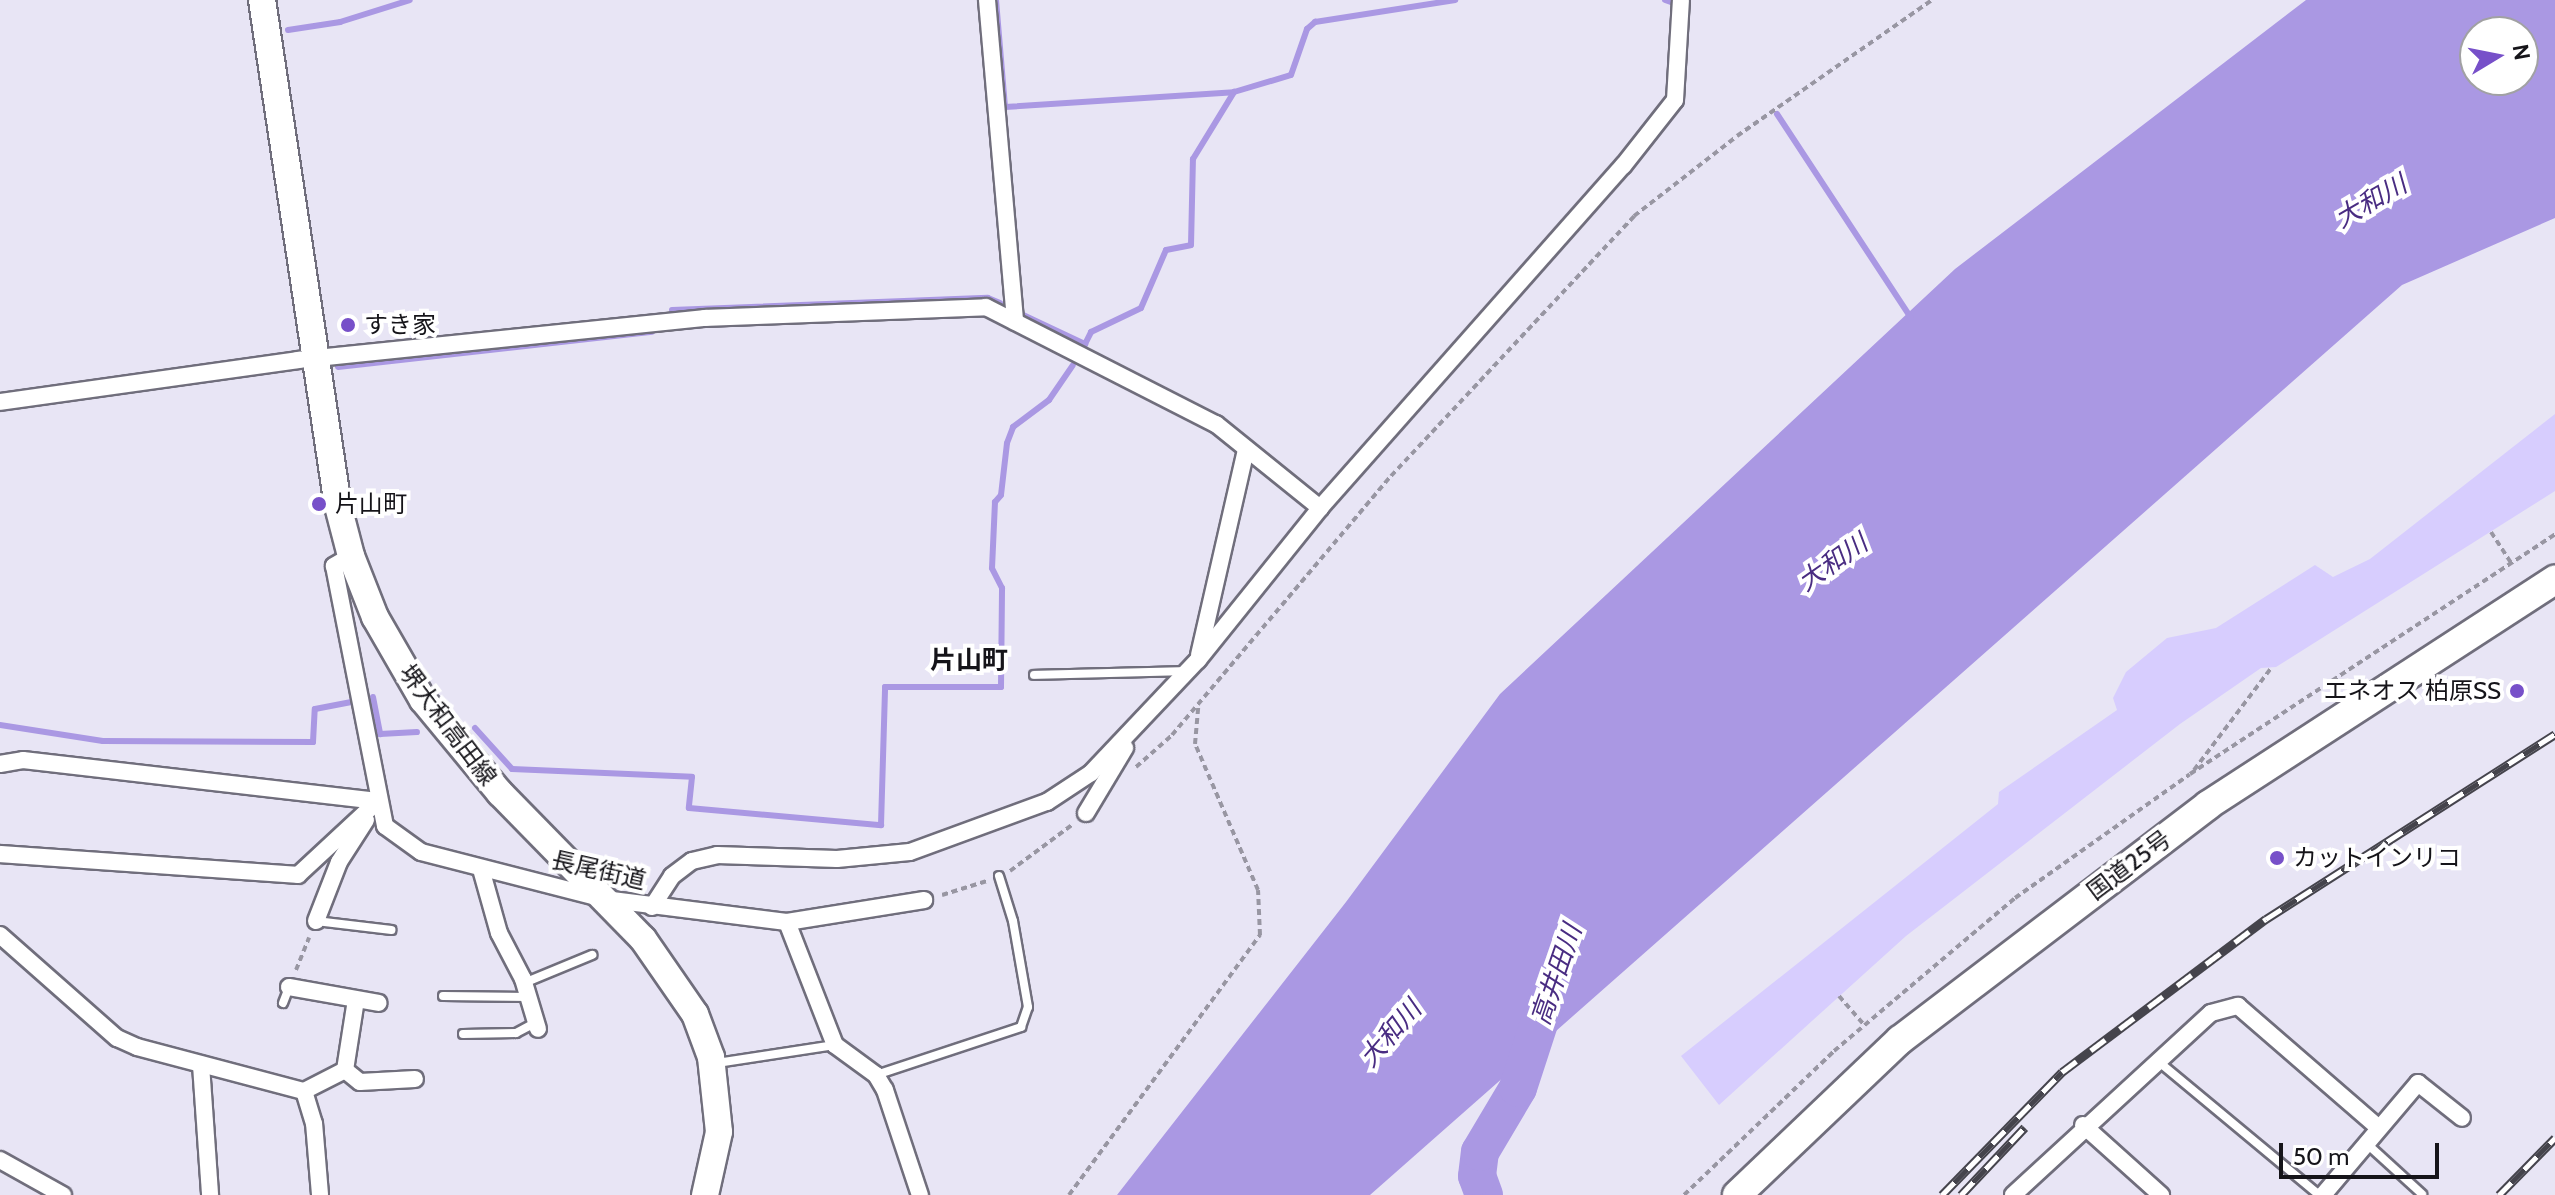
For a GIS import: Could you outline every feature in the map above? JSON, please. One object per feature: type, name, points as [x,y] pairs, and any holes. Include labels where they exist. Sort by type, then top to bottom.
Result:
[{"type":"highway","name":"国道25号","points":[[1737,1195],[1900,1040],[2208,805],[2555,580]]},
{"type":"main road","name":"堺大和高田線","points":[[262,0],[314,360],[338,506],[351,556],[375,617],[423,700],[500,793],[604,899],[672,975],[695,1014],[711,1064],[719,1132],[705,1195]]},
{"type":"street","points":[[987,0],[1015,322]]},
{"type":"street","points":[[652,907],[672,876],[692,861],[717,855],[873,857],[973,833],[1047,802],[1091,773],[1193,666],[1320,508],[1623,166],[1675,100],[1681,0]]},
{"type":"street","points":[[0,402],[314,360],[705,318],[986,307],[1216,424],[1320,508]]},
{"type":"street","points":[[1193,666],[1246,449]]},
{"type":"street","name":"長尾街道","points":[[351,556],[334,566],[378,801],[385,826],[398,840],[481,869],[604,899],[652,907],[787,922],[924,900]]},
{"type":"street","points":[[1086,813],[1141,723]]},
{"type":"street","points":[[0,764],[23,760],[378,801]]},
{"type":"street","points":[[0,854],[298,875],[378,801]]},
{"type":"street","points":[[316,921],[339,862],[378,801]]},
{"type":"street","points":[[481,869],[499,933],[526,990],[537,1026]]},
{"type":"street","points":[[787,922],[835,1045],[876,1075],[919,1195]]},
{"type":"street","points":[[0,935],[117,1038],[201,1065],[304,1091],[345,1070]]},
{"type":"street","points":[[286,995],[379,1003]]},
{"type":"street","points":[[345,1070],[356,1000]]},
{"type":"street","points":[[2013,1195],[2083,1125],[2159,1062],[2211,1013],[2238,1006],[2379,1128]]},
{"type":"street","points":[[201,1065],[210,1195]]},
{"type":"street","points":[[345,1070],[360,1082],[415,1079]]},
{"type":"street","points":[[2321,1195],[2418,1083],[2462,1118]]},
{"type":"street","points":[[304,1091],[314,1123],[320,1195]]},
{"type":"street","points":[[2083,1125],[2161,1195]]},
{"type":"street","points":[[0,1160],[63,1195]]},
{"type":"lane","points":[[1034,675],[1193,666]]},
{"type":"lane","points":[[876,1075],[1021,1027],[1028,1007],[1013,921],[999,876]]},
{"type":"lane","points":[[316,921],[391,930]]},
{"type":"lane","points":[[443,996],[526,990],[592,955]]},
{"type":"lane","points":[[463,1034],[516,1033],[537,1026]]},
{"type":"lane","points":[[711,1064],[835,1045]]},
{"type":"lane","points":[[2159,1062],[2321,1195]]},
{"type":"lane","points":[[2366,1143],[2422,1194]]},
{"type":"path","points":[[1129,774],[1198,704],[1391,476],[1634,216],[1737,136],[1932,0]]},
{"type":"path","points":[[2491,532],[2511,563]]},
{"type":"path","points":[[1684,1195],[1864,1026],[2015,898],[2190,774],[2555,534]]},
{"type":"path","points":[[2190,774],[2272,667]]},
{"type":"path","points":[[1069,1195],[1260,935],[1258,890],[1195,744],[1198,704]]},
{"type":"path","points":[[924,900],[999,876],[1045,848],[1086,813]]},
{"type":"path","points":[[286,995],[316,921]]},
{"type":"path","points":[[1839,996],[1864,1026]]},
{"type":"shaded area","points":[[2555,414],[2555,491],[2276,667],[2261,668],[2180,724],[1906,936],[1719,1105],[1681,1056],[1998,804],[1999,792],[2117,710],[2113,698],[2126,672],[2167,638],[2216,628],[2315,565],[2333,577],[2370,559]]},
{"type":"water","name":"大和川","points":[[2306,0],[2555,0],[2555,218],[2402,285],[1370,1195],[1117,1195],[1346,902],[1500,694],[1955,269]]},
{"type":"waterway","points":[[288,30],[340,22],[410,0]]},
{"type":"waterway","points":[[996,0],[1005,107],[1234,92],[1291,75],[1307,29],[1315,22],[1455,0]]},
{"type":"waterway","points":[[1665,0],[1671,2]]},
{"type":"waterway","points":[[1083,348],[1091,332],[1141,308],[1166,250],[1191,245],[1193,159],[1234,92]]},
{"type":"waterway","points":[[1777,114],[1911,318]]},
{"type":"waterway","points":[[672,310],[988,298],[1000,303]]},
{"type":"waterway","points":[[1021,314],[1085,344]]},
{"type":"waterway","points":[[338,367],[652,332]]},
{"type":"waterway","points":[[475,728],[512,769],[692,777],[689,808],[881,825],[885,687],[1001,687],[1002,588],[992,568],[995,502],[1001,495],[1007,443],[1013,427],[1049,400],[1073,365]]},
{"type":"waterway","points":[[373,697],[380,734],[417,732]]},
{"type":"waterway","points":[[0,725],[103,741],[313,742],[315,709],[351,702]]},
{"type":"waterway","name":"高井田川","points":[[1484,1195],[1477,1176],[1480,1152],[1518,1088],[1545,1005]]},
{"type":"railway","points":[[1942,1195],[2062,1072],[2266,919],[2555,734]]},
{"type":"railway","points":[[1961,1195],[2025,1127]]},
{"type":"railway","points":[[2499,1195],[2555,1138]]},
{"type":"place","name":"すき家","points":[[348,325]]},
{"type":"place","name":"片山町","points":[[319,504]]},
{"type":"place","name":"エネオス 柏原SS","points":[[2517,691]]},
{"type":"place","name":"カットインリコ","points":[[2277,858]]},
{"type":"district","name":"片山町","points":[[969,661]]}]
